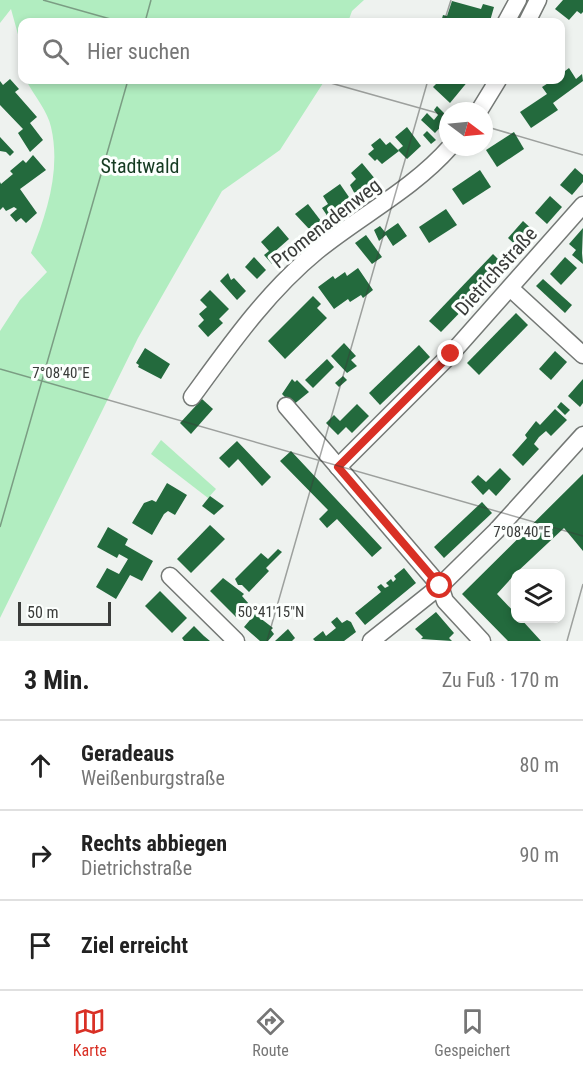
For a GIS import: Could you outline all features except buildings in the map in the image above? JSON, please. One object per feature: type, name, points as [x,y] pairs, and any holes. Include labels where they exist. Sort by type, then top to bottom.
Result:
[{"type":"street","points":[[508,18],[518,0]]},
{"type":"street","points":[[529,18],[538,0]]},
{"type":"street","points":[[485,102],[496,84]]},
{"type":"street","name":"Promenadenweg","points":[[192,397],[229,347],[289,275],[317,251],[418,177],[440,156]]},
{"type":"street","name":"Dietrichstraße","points":[[338,467],[451,354],[583,205]]},
{"type":"street","points":[[510,288],[583,355]]},
{"type":"street","points":[[286,406],[440,586],[445,601],[482,641]]},
{"type":"street","points":[[371,641],[440,586],[496,531],[583,435]]},
{"type":"street","points":[[170,576],[236,641]]},
{"type":"green space","points":[[0,0],[364,0],[352,11],[349,18],[18,18],[18,34],[11,9],[0,23]]},
{"type":"green space","name":"Stadtwald","points":[[28,84],[322,84],[280,150],[222,191],[138,338],[0,618],[0,331],[20,300],[47,272],[31,253],[47,207],[53,175],[54,143],[44,110]]},
{"type":"green space","points":[[161,440],[216,489],[208,498],[151,454]]},
{"type":"route","points":[[440,586],[338,467],[451,354]]}]
